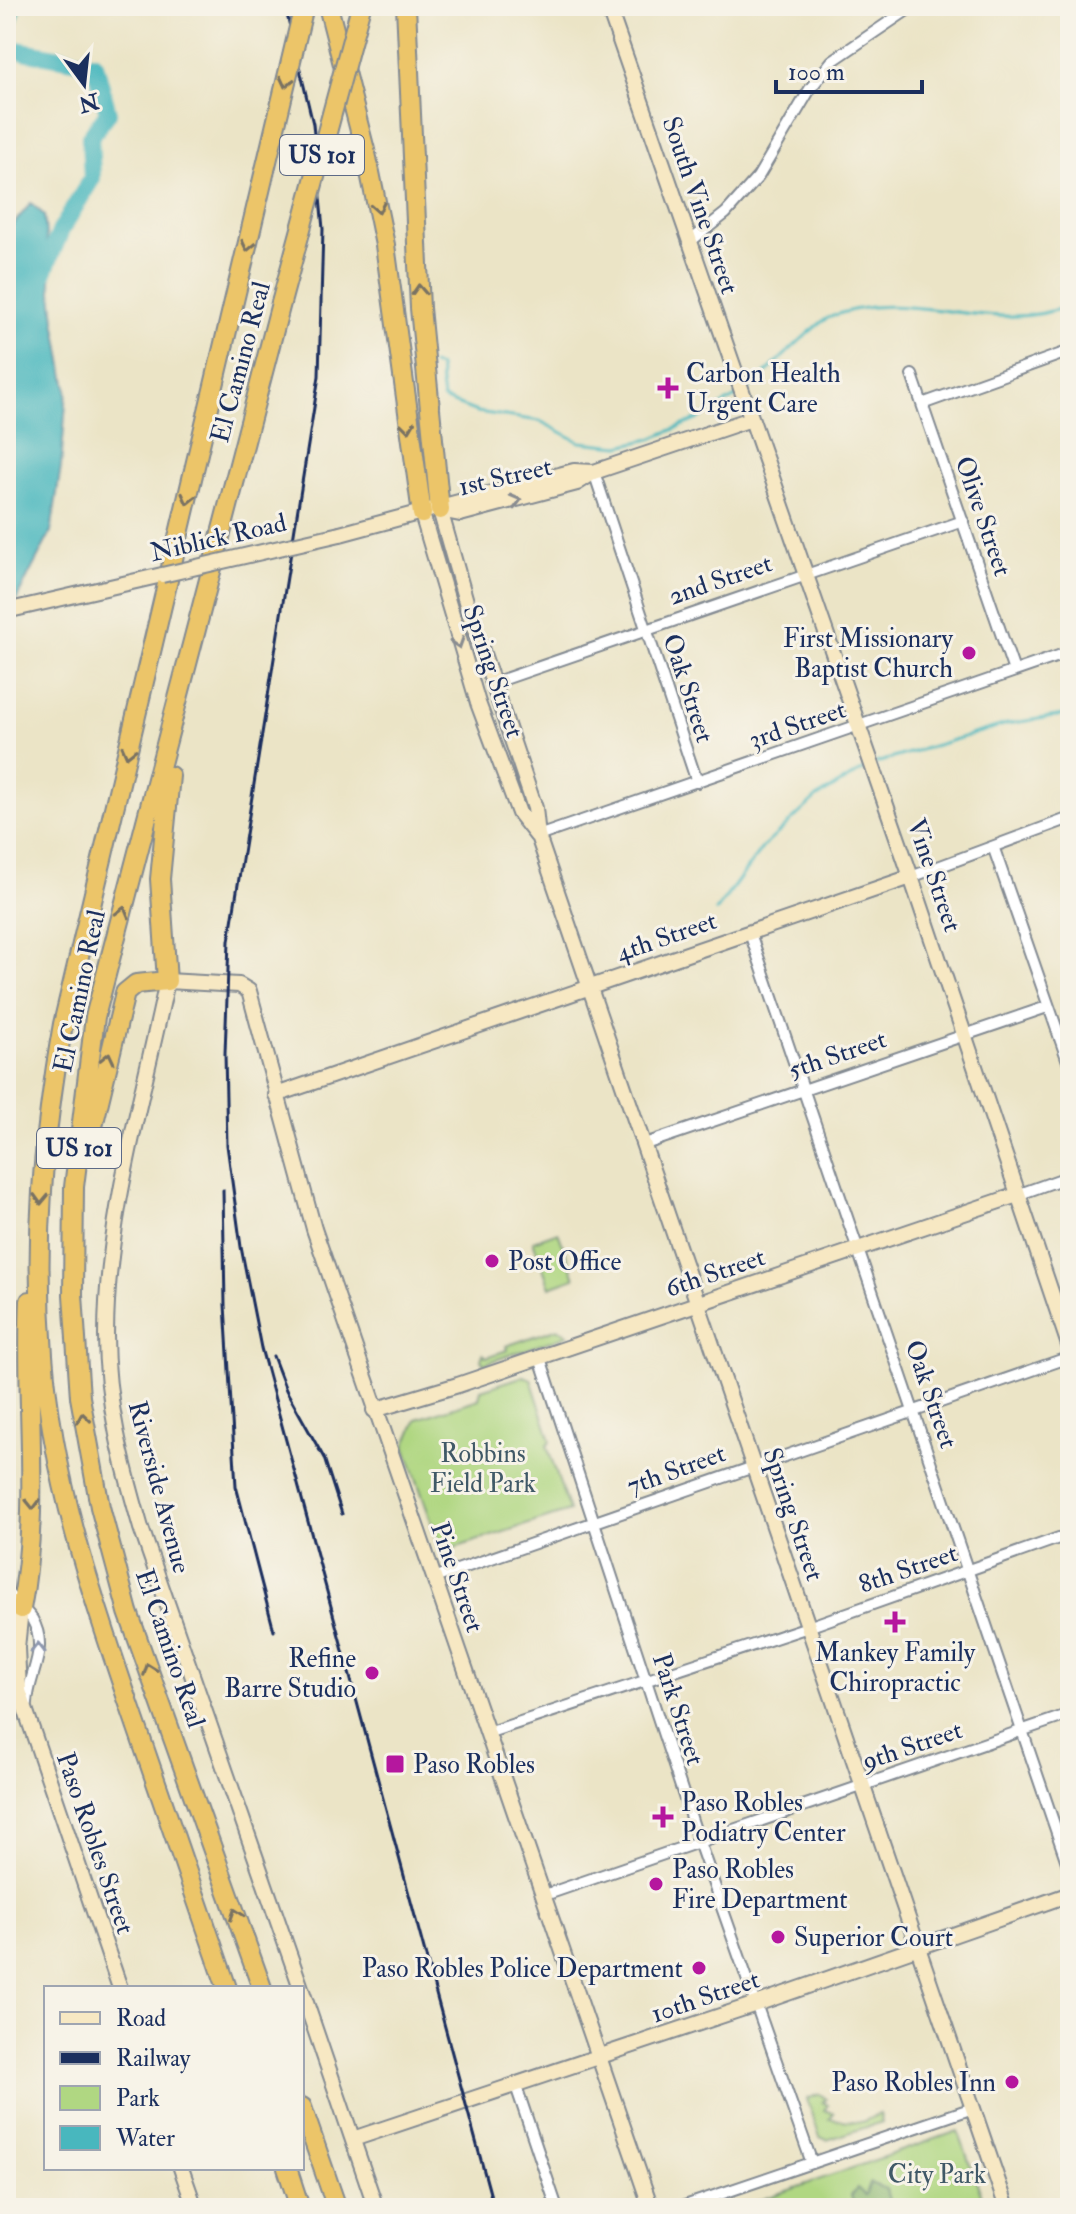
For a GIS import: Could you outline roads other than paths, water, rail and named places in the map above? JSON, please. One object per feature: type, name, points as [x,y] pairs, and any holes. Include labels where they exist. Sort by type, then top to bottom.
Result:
[{"type":"highway","name":"El Camino Real","points":[[226,1986],[104,1632],[65,1497],[43,1358],[39,1231],[50,1087],[63,1024],[304,6]]},
{"type":"highway","points":[[328,6],[367,158],[385,245],[431,512]]},
{"type":"highway","name":"El Camino Real","points":[[261,1986],[128,1612],[100,1507],[87,1450],[79,1382],[73,1295],[74,1187],[95,1017],[361,6]]},
{"type":"highway","points":[[406,6],[431,512]]},
{"type":"highway","points":[[74,1187],[87,1154],[125,993],[136,984],[167,981],[160,879],[164,820],[204,601]]},
{"type":"highway","points":[[21,1609],[33,1532],[27,1362],[31,1271],[39,1231]]},
{"type":"highway","points":[[304,2113],[337,2208]]},
{"type":"highway","points":[[288,2170],[300,2208]]},
{"type":"street","name":"South Vine Street","points":[[608,6],[751,419]]},
{"type":"street","points":[[688,243],[726,213],[758,177],[810,89],[832,61],[913,6]]},
{"type":"street","points":[[922,404],[1070,351]]},
{"type":"street","name":"Olive Street","points":[[912,375],[1014,671]]},
{"type":"street","name":"1st Street","points":[[431,512],[458,500],[574,471],[594,472],[751,419]]},
{"type":"street","name":"Vine Street","points":[[751,419],[911,877],[1070,1348]]},
{"type":"street","name":"Oak Street","points":[[594,472],[697,782]]},
{"type":"street","name":"Niblick Road","points":[[6,611],[431,512]]},
{"type":"street","name":"Spring Street","points":[[431,512],[535,808],[538,836],[642,1145],[1007,2208]]},
{"type":"street","name":"Spring Street","points":[[431,512],[478,703],[519,813],[538,836]]},
{"type":"street","name":"2nd Street","points":[[493,683],[963,521]]},
{"type":"street","name":"3rd Street","points":[[538,836],[1070,652]]},
{"type":"street","name":"4th Street","points":[[276,1095],[994,849],[1070,818]]},
{"type":"street","points":[[994,849],[1070,1067]]},
{"type":"street","name":"Oak Street","points":[[750,933],[1070,1871]]},
{"type":"street","name":"Pine Street","points":[[167,981],[245,986],[254,1006],[314,1229],[596,2056],[651,2208]]},
{"type":"street","name":"Riverside Avenue","points":[[167,981],[116,1226],[106,1337],[108,1382],[124,1468],[141,1528],[300,1986]]},
{"type":"street","name":"5th Street","points":[[642,1145],[1047,1007]]},
{"type":"street","name":"6th Street","points":[[374,1410],[540,1358],[1070,1176]]},
{"type":"street","name":"7th Street","points":[[434,1578],[1070,1357]]},
{"type":"street","name":"Park Street","points":[[540,1358],[699,1842],[759,2003],[812,2163]]},
{"type":"street","name":"8th Street","points":[[487,1733],[808,1627],[1070,1534]]},
{"type":"street","name":"Paso Robles Street","points":[[6,1582],[16,1668],[26,1714],[119,1986]]},
{"type":"street","name":"Paso Robles Street","points":[[7,1592],[38,1631],[41,1651],[28,1686],[26,1714]]},
{"type":"street","name":"Paso Robles Street","points":[[16,1668],[21,1609]]},
{"type":"street","name":"9th Street","points":[[542,1896],[1070,1714]]},
{"type":"street","name":"10th Street","points":[[353,2139],[759,2003],[1070,1894]]},
{"type":"street","name":"Riverside Avenue","points":[[304,1999],[376,2208]]},
{"type":"street","points":[[515,2083],[557,2208]]},
{"type":"street","points":[[679,2208],[973,2108]]},
{"type":"street","points":[[182,2170],[195,2208]]},
{"type":"water","points":[[31,203],[44,215],[55,320],[67,389],[61,467],[51,532],[18,596],[6,639],[6,233]]},
{"type":"waterway","points":[[6,30],[14,6]]},
{"type":"waterway","points":[[6,48],[95,64],[108,113],[90,137],[92,178],[61,230],[40,282]]},
{"type":"waterway","points":[[745,391],[820,323],[857,309],[887,306],[1011,316],[1041,314],[1070,305]]},
{"type":"waterway","points":[[432,365],[439,367],[443,399],[477,412],[540,421],[580,442],[620,446],[651,439],[698,419],[739,395]]},
{"type":"waterway","points":[[876,763],[1007,724],[1070,714]]},
{"type":"waterway","points":[[716,911],[762,848],[816,798],[866,768]]},
{"type":"railway","points":[[285,6],[313,124],[323,229],[319,376],[229,941],[225,1054],[227,1145],[241,1247],[261,1348],[494,2208]]},
{"type":"railway","points":[[223,1190],[225,1305],[236,1486],[274,1631]]},
{"type":"railway","points":[[273,1356],[286,1390],[324,1458],[342,1514]]},
{"type":"place","name":"Carbon Health Urgent Care","points":[[668,388]]},
{"type":"place","name":"First Missionary Baptist Church","points":[[969,653]]},
{"type":"place","name":"Post Office","points":[[492,1261]]},
{"type":"place","name":"Mankey Family Chiropractic","points":[[895,1622]]},
{"type":"place","name":"Refine Barre Studio","points":[[372,1673]]},
{"type":"place","name":"Paso Robles","points":[[395,1764]]},
{"type":"place","name":"Paso Robles Podiatry Center","points":[[663,1817]]},
{"type":"place","name":"Paso Robles Fire Department","points":[[656,1884]]},
{"type":"place","name":"Superior Court","points":[[778,1937]]},
{"type":"place","name":"Paso Robles Police Department","points":[[699,1968]]},
{"type":"place","name":"Paso Robles Inn","points":[[1012,2082]]},
{"type":"park label","name":"Robbins Field Park","points":[[483,1468]]},
{"type":"park label","name":"City Park","points":[[937,2174]]}]
